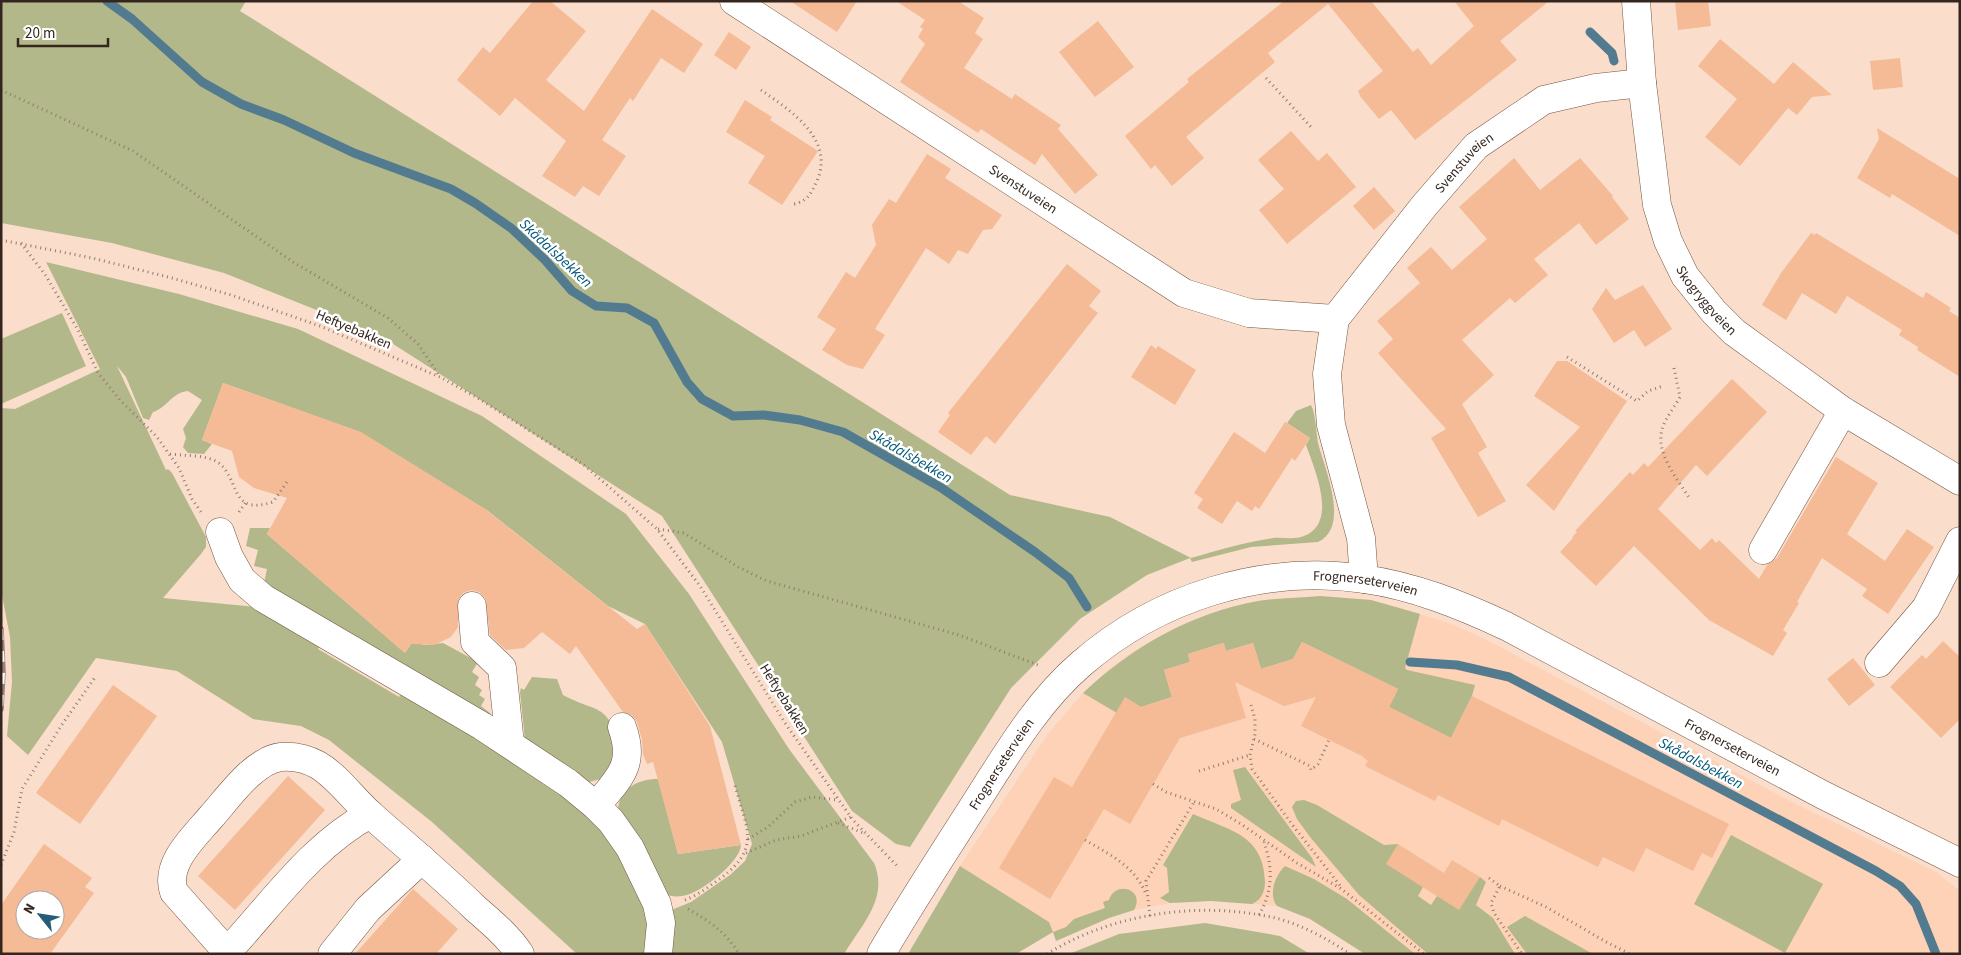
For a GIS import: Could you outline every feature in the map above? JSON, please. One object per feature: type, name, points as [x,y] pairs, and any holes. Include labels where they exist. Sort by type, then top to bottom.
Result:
[{"type":"street","name":"Svenstuveien","points":[[734,1],[1184,294],[1249,312],[1335,319]]},
{"type":"street","name":"Skogryggveien","points":[[1636,1],[1642,83],[1657,205],[1668,242],[1685,276],[1714,312],[1734,332],[1843,410],[1960,481]]},
{"type":"street","name":"Svenstuveien","points":[[1364,579],[1361,538],[1331,424],[1327,374],[1335,319],[1424,206],[1476,146],[1544,100],[1596,88],[1642,83]]},
{"type":"street","points":[[1762,550],[1843,410]]},
{"type":"street","points":[[220,532],[229,557],[242,580],[263,598],[510,744],[568,783],[596,806],[611,821],[667,904],[660,923],[658,954]]},
{"type":"street","points":[[1879,663],[1926,608],[1960,541]]},
{"type":"street","name":"Frognerseterveien","points":[[881,954],[1008,752],[1053,693],[1081,664],[1120,636],[1149,618],[1179,603],[1236,584],[1304,576],[1364,579],[1437,597],[1506,626],[1823,795],[1960,863]]},
{"type":"street","points":[[472,606],[475,642],[502,668],[510,744]]},
{"type":"street","points":[[596,806],[616,783],[625,768],[628,748],[622,727]]},
{"type":"street","points":[[370,814],[344,828],[296,873],[228,953],[191,913],[174,892],[171,884],[174,868],[182,853],[245,778],[268,761],[280,757],[304,759],[329,774],[370,814],[502,933],[520,954]]},
{"type":"street","points":[[332,954],[368,909],[422,859]]},
{"type":"path","points":[[1266,78],[1311,126]]},
{"type":"path","points":[[1,90],[133,151],[294,262],[388,318],[418,344],[440,378]]},
{"type":"path","points":[[761,90],[788,109],[810,130],[820,146],[822,169],[812,192],[804,201],[794,204]]},
{"type":"path","name":"Heftyebakken","points":[[1,240],[92,258],[231,295],[320,326],[440,378],[509,417],[584,465],[657,529],[700,586],[785,722],[838,800],[904,873]]},
{"type":"path","points":[[21,243],[51,284],[78,330],[98,373],[120,400],[157,437],[179,468],[192,499],[220,532]]},
{"type":"path","points":[[1567,356],[1637,401],[1648,391],[1663,386]]},
{"type":"path","points":[[1674,368],[1680,397],[1663,426],[1660,442],[1666,460],[1690,499]]},
{"type":"path","points":[[169,454],[211,459],[220,464],[236,493],[242,500],[254,505],[272,502],[289,479]]},
{"type":"path","points":[[657,529],[684,533],[740,568],[767,581],[959,635],[1042,666]]},
{"type":"path","points":[[1,865],[14,832],[22,790],[61,726],[96,676]]},
{"type":"path","points":[[1251,705],[1255,719],[1250,762],[1258,778],[1346,892]]},
{"type":"path","points":[[1254,739],[1310,766],[1311,770],[1318,764],[1329,740]]},
{"type":"path","points":[[1199,771],[1250,755]]},
{"type":"path","points":[[1153,784],[1194,802],[1216,809],[1346,892],[1424,954]]},
{"type":"path","points":[[735,785],[748,839],[745,854]]},
{"type":"path","points":[[748,839],[768,827],[795,802],[812,797],[838,800]]},
{"type":"path","points":[[1150,916],[1146,895],[1146,881],[1194,802]]},
{"type":"path","points":[[667,904],[690,898],[715,882],[733,868],[745,854],[776,840],[800,836],[852,817]]},
{"type":"path","points":[[837,822],[843,827],[867,834]]},
{"type":"path","points":[[1085,840],[1122,862],[1140,883],[1146,895]]},
{"type":"path","points":[[1258,915],[1270,886],[1270,858],[1264,841]]},
{"type":"path","points":[[1488,878],[1500,886],[1546,907],[1630,954]]},
{"type":"path","points":[[1500,886],[1491,903],[1494,913],[1522,954]]},
{"type":"path","points":[[667,904],[721,931],[733,943],[739,954]]},
{"type":"path","points":[[1046,954],[1096,930],[1150,916],[1186,910],[1223,911],[1271,917],[1308,929],[1350,954]]},
{"type":"shaded area","points":[[1320,596],[1371,600],[1451,624],[1487,640],[1792,802],[1936,872],[1960,891],[1960,954],[1365,954],[1310,919],[1288,909],[1277,906],[1211,901],[1170,903],[1134,910],[1109,918],[1056,941],[1049,922],[960,866],[1047,735],[1083,693],[1108,670],[1132,652],[1196,619],[1259,601]]},
{"type":"green space","points":[[1,1],[246,1],[240,11],[1010,495],[1110,517],[1191,558],[1232,546],[1273,538],[1300,537],[1314,529],[1320,520],[1322,508],[1318,480],[1306,445],[1310,438],[1287,423],[1296,411],[1311,405],[1318,443],[1333,496],[1333,524],[1328,534],[1318,542],[1251,547],[1192,562],[1190,558],[1147,575],[1080,619],[1011,688],[910,847],[896,844],[852,811],[662,516],[379,335],[224,273],[112,243],[1,223]]},
{"type":"green space","points":[[46,262],[179,294],[298,329],[482,416],[626,514],[689,594],[789,749],[874,863],[878,876],[876,899],[865,921],[844,954],[669,954],[669,911],[691,902],[730,875],[745,861],[752,844],[722,742],[645,624],[608,606],[488,511],[370,438],[357,431],[223,383],[202,440],[212,444],[204,454],[188,453],[183,447],[186,438],[183,429],[202,400],[188,391],[182,392],[153,412],[149,420],[143,418],[126,377],[117,366],[166,470],[168,469],[172,473],[206,537],[206,547],[163,598],[265,608],[322,642],[318,649],[399,697],[401,694],[483,737],[603,825],[650,917],[649,954],[577,954],[432,822],[329,740],[301,726],[253,719],[177,671],[96,658],[28,755],[7,736],[12,682],[10,637],[1,590],[1,408],[15,409],[100,369]]},
{"type":"green space","points":[[62,313],[86,366],[1,404],[1,339]]},
{"type":"green space","points":[[250,528],[270,528],[267,534],[405,653],[413,641],[424,645],[443,643],[478,662],[472,672],[479,677],[475,685],[482,690],[479,695],[485,699],[481,706],[492,717],[263,588],[267,569],[254,566],[258,550],[246,546]]},
{"type":"green space","points":[[1320,596],[1371,600],[1420,614],[1405,668],[1475,685],[1472,696],[1451,738],[1389,707],[1398,689],[1302,642],[1293,659],[1261,669],[1253,643],[1226,651],[1223,643],[1188,654],[1190,662],[1164,670],[1172,697],[1141,707],[1125,698],[1117,713],[1083,693],[1102,676],[1142,647],[1186,623],[1209,614],[1258,601]]},
{"type":"green space","points":[[532,677],[557,679],[563,695],[599,711],[610,721],[621,745],[604,778],[589,782],[525,740],[520,692],[521,688],[524,690]]},
{"type":"green space","points":[[1245,767],[1312,858],[1316,867],[1231,808],[1231,804],[1241,800],[1233,770]]},
{"type":"green space","points":[[650,779],[658,779],[678,854],[741,845],[735,859],[728,867],[711,881],[687,895],[670,896],[664,894],[618,811],[622,797],[630,787]]},
{"type":"green space","points":[[1304,800],[1317,805],[1384,845],[1398,844],[1423,887],[1418,896],[1431,905],[1437,896],[1480,877],[1486,882],[1476,905],[1493,918],[1515,954],[1428,954],[1359,895],[1310,837],[1297,819],[1292,807],[1296,801]]},
{"type":"green space","points":[[1193,814],[1242,836],[1258,853],[1263,866],[1265,886],[1258,900],[1252,904],[1211,901],[1170,903],[1160,898],[1169,892],[1167,868],[1163,865]]},
{"type":"green space","points":[[1731,835],[1823,884],[1785,953],[1694,904]]},
{"type":"green space","points":[[960,866],[1049,922],[1053,932],[1016,954],[908,954]]},
{"type":"green space","points":[[1285,866],[1314,879],[1347,899],[1415,954],[1365,954],[1310,919],[1277,906],[1273,896],[1274,885],[1278,874]]},
{"type":"green space","points":[[1117,890],[1128,890],[1133,892],[1136,897],[1137,903],[1134,910],[1109,918],[1056,941],[1053,932],[1066,927],[1074,919],[1105,908],[1103,902],[1109,900]]},
{"type":"green space","points":[[1525,916],[1593,954],[1527,954],[1507,927]]},
{"type":"green space","points":[[1205,923],[1280,936],[1310,954],[1069,954],[1119,934]]},
{"type":"building","points":[[533,1],[550,1],[586,31],[546,80],[584,111],[652,9],[703,44],[684,73],[661,58],[633,101],[630,98],[602,140],[626,156],[599,196],[583,186],[575,197],[542,176],[566,141],[515,98],[500,116],[457,80],[483,47],[490,53]]},
{"type":"building","points":[[790,1],[857,1],[837,32]]},
{"type":"building","points":[[896,1],[958,1],[984,18],[975,33],[983,39],[964,68],[1012,99],[1015,94],[1061,125],[1058,129],[1098,175],[1075,194],[1042,154],[1035,165],[981,129],[978,133],[900,82],[925,44],[918,37],[923,29],[920,27],[925,20]]},
{"type":"building","points":[[1284,1],[1371,1],[1413,52],[1418,48],[1431,65],[1474,26],[1454,1],[1549,1],[1500,41],[1517,60],[1415,140],[1391,110],[1379,119],[1360,96],[1358,91],[1383,71],[1328,4],[1268,53],[1275,62],[1186,137],[1204,158],[1172,186],[1155,165],[1151,169],[1125,136],[1189,82],[1187,79]]},
{"type":"building","points":[[1675,1],[1708,1],[1711,26],[1678,30]]},
{"type":"building","points":[[1098,21],[1134,67],[1095,97],[1059,52]]},
{"type":"building","points":[[729,32],[751,47],[736,70],[714,55]]},
{"type":"building","points":[[1720,39],[1774,84],[1793,62],[1832,95],[1812,97],[1797,115],[1788,108],[1740,166],[1705,137],[1737,99],[1698,66]]},
{"type":"building","points":[[1900,58],[1903,87],[1873,90],[1870,61]]},
{"type":"building","points":[[745,100],[772,117],[770,120],[818,151],[782,205],[748,183],[765,156],[726,132]]},
{"type":"building","points":[[1877,128],[1960,179],[1960,236],[1892,194],[1890,198],[1857,178],[1879,139]]},
{"type":"building","points":[[1291,131],[1318,161],[1327,153],[1356,187],[1287,244],[1259,210],[1284,189],[1258,160]]},
{"type":"building","points":[[927,154],[951,169],[945,178],[1002,215],[992,229],[983,230],[968,254],[958,250],[949,264],[926,248],[875,329],[885,335],[863,369],[847,365],[822,350],[836,329],[817,317],[846,272],[855,278],[876,245],[872,225],[889,199],[896,203]]},
{"type":"building","points":[[1514,158],[1540,190],[1580,158],[1613,196],[1629,219],[1596,245],[1579,223],[1534,259],[1548,275],[1515,303],[1510,298],[1462,340],[1494,375],[1462,404],[1487,447],[1478,453],[1506,501],[1478,517],[1431,438],[1446,429],[1378,353],[1393,339],[1377,321],[1420,283],[1407,268],[1431,247],[1452,270],[1487,239],[1459,207]]},
{"type":"building","points":[[1374,187],[1395,211],[1374,230],[1353,206]]},
{"type":"building","points":[[1811,233],[1815,235],[1816,233],[1923,298],[1926,292],[1951,308],[1949,311],[1960,318],[1960,377],[1917,350],[1918,347],[1899,335],[1902,330],[1847,296],[1836,314],[1802,293],[1786,320],[1762,305],[1781,273]]},
{"type":"building","points":[[1067,264],[1101,291],[1089,306],[1098,313],[995,444],[986,436],[971,455],[938,432],[950,415],[948,413]]},
{"type":"building","points":[[1643,285],[1672,329],[1645,347],[1634,330],[1614,343],[1592,309],[1606,288],[1615,300]]},
{"type":"building","points":[[1151,345],[1156,349],[1158,346],[1196,370],[1175,405],[1131,377]]},
{"type":"building","points":[[1557,361],[1567,361],[1627,401],[1554,511],[1526,485],[1580,427],[1534,396]]},
{"type":"building","points":[[1732,379],[1767,412],[1707,476],[1696,465],[1658,509],[1700,550],[1712,538],[1716,543],[1719,540],[1759,579],[1767,565],[1777,558],[1836,457],[1878,483],[1847,534],[1885,561],[1907,529],[1934,547],[1888,614],[1862,596],[1867,589],[1822,558],[1783,630],[1787,633],[1773,656],[1709,620],[1634,546],[1596,586],[1560,552],[1573,538],[1577,532],[1575,531],[1630,472],[1633,475],[1644,463],[1648,467]]},
{"type":"building","points":[[223,383],[361,432],[485,509],[637,629],[645,624],[710,726],[741,845],[678,854],[653,762],[647,764],[643,754],[642,740],[637,722],[632,715],[623,712],[576,646],[570,654],[542,632],[524,648],[506,650],[490,635],[485,598],[479,592],[471,590],[463,593],[458,600],[458,627],[451,637],[434,645],[411,644],[405,653],[267,534],[287,498],[254,488],[239,477],[232,451],[202,440]]},
{"type":"building","points":[[1285,422],[1310,438],[1295,461],[1292,458],[1259,509],[1255,506],[1252,511],[1237,501],[1222,524],[1197,508],[1203,499],[1194,493],[1234,432],[1265,453]]},
{"type":"building","points":[[1943,641],[1960,657],[1960,719],[1941,738],[1890,687],[1922,655],[1926,659]]},
{"type":"building","points":[[1302,642],[1398,689],[1389,707],[1451,738],[1472,696],[1729,824],[1712,858],[1702,853],[1693,871],[1646,848],[1634,872],[1603,857],[1598,867],[1502,819],[1499,826],[1438,795],[1435,801],[1365,766],[1368,761],[1362,756],[1301,726],[1316,697],[1284,706],[1235,682],[1246,718],[1180,738],[1130,824],[1104,809],[1050,899],[999,868],[1054,777],[1072,787],[1125,697],[1141,707],[1172,697],[1164,670],[1190,662],[1188,654],[1224,643],[1226,651],[1253,643],[1261,669],[1293,659]]},
{"type":"building","points":[[1853,658],[1875,685],[1849,706],[1827,679]]},
{"type":"building","points":[[113,685],[157,716],[80,824],[36,793]]},
{"type":"building","points":[[288,776],[325,810],[235,910],[198,876]]},
{"type":"building","points":[[44,844],[92,878],[85,887],[94,893],[65,933],[65,890],[15,890],[15,940],[60,940],[50,954],[1,954],[1,905]]},
{"type":"building","points":[[1398,844],[1444,873],[1452,860],[1480,877],[1459,910],[1386,864]]},
{"type":"building","points":[[413,889],[458,929],[436,954],[355,954]]},
{"type":"waterway","name":"Skådalsbekken","points":[[107,1],[132,19],[202,82],[241,104],[284,120],[354,153],[451,189],[475,203],[511,228],[545,260],[572,291],[596,306],[627,308],[654,323],[687,382],[702,399],[733,416],[764,415],[800,420],[843,432],[940,487],[1035,552],[1069,578],[1087,607]]},
{"type":"waterway","points":[[1590,32],[1612,53],[1614,61]]},
{"type":"waterway","name":"Skådalsbekken","points":[[1410,662],[1457,665],[1509,677],[1876,871],[1900,886],[1916,904],[1936,954]]},
{"type":"railway","points":[[1,629],[3,672],[1,709]]}]
